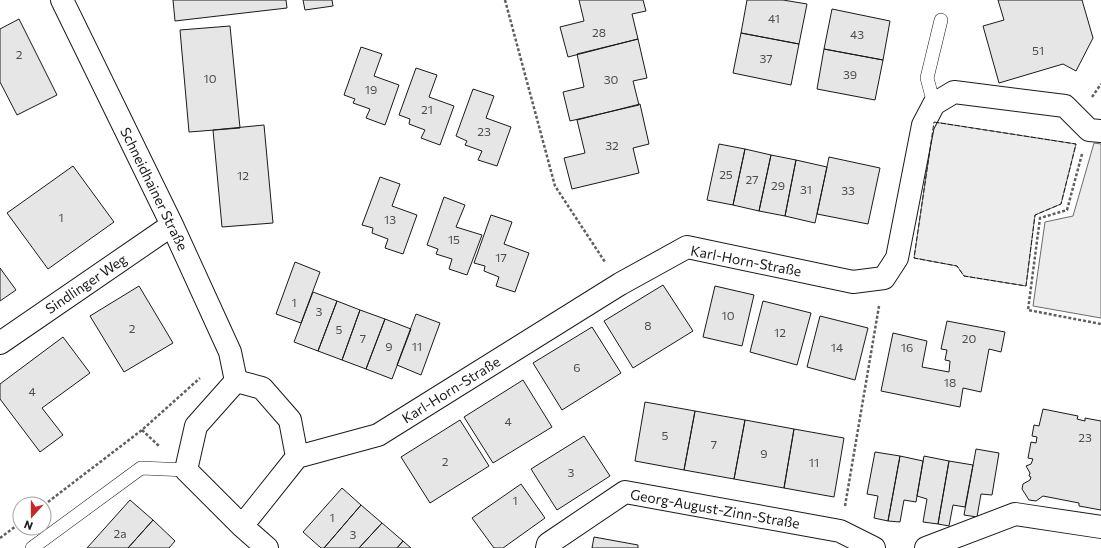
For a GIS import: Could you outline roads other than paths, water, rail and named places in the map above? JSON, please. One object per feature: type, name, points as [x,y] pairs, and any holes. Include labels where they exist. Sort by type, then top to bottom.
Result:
[{"type":"street","name":"Schneidhainer Straße","points":[[62,0],[172,225],[230,352],[236,380]]},
{"type":"street","points":[[934,104],[954,92],[1065,106],[1095,130]]},
{"type":"street","name":"Karl-Horn-Straße","points":[[297,457],[378,435],[620,284],[687,247],[853,282],[884,278],[897,258],[923,124],[934,104]]},
{"type":"street","name":"Sindlinger Weg","points":[[0,343],[172,225]]},
{"type":"street","points":[[242,526],[297,457],[290,420],[262,388],[236,380],[196,426],[186,470],[242,526],[267,548]]},
{"type":"street","name":"Georg-August-Zinn-Straße","points":[[547,548],[548,544],[625,492],[840,531],[874,548]]},
{"type":"street","points":[[926,548],[1015,514],[1101,527]]},
{"type":"lane","points":[[934,104],[928,78],[941,20]]},
{"type":"lane","points":[[32,548],[141,468],[186,470]]}]
